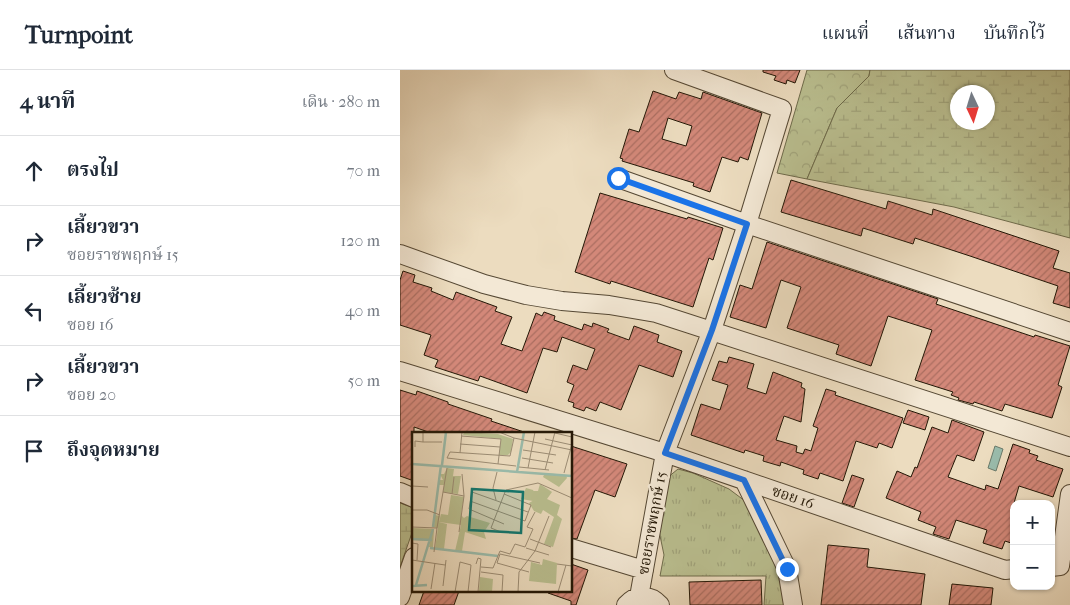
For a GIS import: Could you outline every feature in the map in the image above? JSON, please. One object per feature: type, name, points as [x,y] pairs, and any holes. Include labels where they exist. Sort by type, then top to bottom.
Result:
[{"type":"street","name":"ซอยราชพฤกษ์ 15","points":[[632,601],[644,570],[665,453],[712,330],[782,109],[674,70]]},
{"type":"street","points":[[618,178],[747,224],[1070,332]]},
{"type":"street","points":[[400,254],[484,284],[526,295],[656,313],[1070,446]]},
{"type":"street","name":"ซอย 16","points":[[400,370],[665,453],[1005,570],[1010,569]]},
{"type":"street","points":[[744,480],[787,569],[793,605]]},
{"type":"street","points":[[400,492],[412,497]]},
{"type":"street","points":[[1055,566],[1070,494]]},
{"type":"street","points":[[572,548],[644,570]]},
{"type":"street","points":[[400,597],[412,563]]},
{"type":"street","name":"ซอยราชพฤกษ์ 15","points":[[632,601],[646,596],[660,605]]},
{"type":"green space","points":[[807,70],[870,70],[869,76],[837,108],[807,179],[777,173]]},
{"type":"green space","points":[[870,70],[1070,70],[1070,238],[954,207],[807,179],[837,108],[869,76]]},
{"type":"green space","points":[[678,469],[693,473],[729,489],[749,504],[786,581],[786,605],[764,605],[766,576],[660,576],[664,555],[658,526],[667,478]]},
{"type":"green space","points":[[400,503],[412,507],[412,533],[400,567]]},
{"type":"shaded area","points":[[995,446],[1003,449],[996,471],[988,468]]},
{"type":"building","points":[[763,70],[800,70],[795,83],[787,80],[786,84],[774,80],[776,76],[763,72]]},
{"type":"building","points":[[653,91],[676,99],[679,92],[701,99],[703,92],[762,113],[748,160],[740,157],[738,162],[722,157],[710,192],[693,186],[694,183],[622,161],[623,159],[620,158],[629,129],[639,132]],"holes":[[[668,118],[692,126],[686,146],[662,139]]]},
{"type":"building","points":[[791,180],[886,209],[888,201],[932,215],[933,209],[1059,251],[1053,268],[1070,273],[1070,308],[1053,303],[1058,286],[970,256],[915,238],[913,244],[863,228],[861,236],[781,212]]},
{"type":"building","points":[[600,193],[723,228],[713,260],[709,258],[693,307],[611,281],[610,284],[575,272]]},
{"type":"building","points":[[767,242],[938,299],[936,304],[1034,337],[1035,335],[1070,346],[1058,385],[1062,387],[1052,418],[1005,404],[1002,411],[974,402],[973,404],[958,400],[959,398],[951,395],[953,392],[915,380],[932,330],[888,316],[871,366],[836,354],[839,345],[787,328],[801,287],[781,280],[766,328],[730,317],[740,285],[752,289]]},
{"type":"building","points":[[403,271],[415,275],[413,282],[432,288],[431,291],[453,300],[456,292],[497,307],[495,311],[512,317],[501,344],[522,351],[536,313],[542,316],[544,312],[555,316],[554,320],[582,330],[584,324],[592,327],[593,323],[609,329],[607,332],[629,340],[634,326],[659,335],[657,342],[682,351],[673,377],[639,365],[621,410],[600,402],[596,411],[586,407],[584,411],[573,407],[574,403],[568,401],[574,385],[567,382],[573,365],[587,370],[595,349],[562,337],[557,352],[543,348],[527,393],[480,376],[478,381],[435,367],[438,360],[424,355],[431,335],[400,325],[400,280]]},
{"type":"building","points":[[729,357],[754,364],[747,388],[766,394],[773,372],[802,383],[801,387],[805,389],[801,422],[784,416],[776,440],[797,446],[796,452],[803,454],[805,449],[811,451],[818,428],[813,426],[826,389],[836,392],[835,395],[903,418],[892,448],[879,443],[877,448],[856,441],[843,481],[820,473],[818,479],[803,474],[804,470],[781,462],[780,466],[763,461],[764,456],[745,450],[744,453],[691,435],[701,404],[720,410],[728,385],[712,380],[719,361],[727,363]]},
{"type":"building","points":[[400,390],[416,395],[417,391],[492,419],[491,421],[524,432],[428,432],[414,427],[414,432],[412,432],[412,480],[400,476]]},
{"type":"building","points":[[908,410],[929,417],[925,430],[903,423]]},
{"type":"building","points":[[952,420],[984,432],[974,461],[957,455],[948,477],[985,490],[986,485],[998,489],[1013,444],[1030,450],[1029,453],[1038,456],[1036,460],[1063,469],[1053,497],[1019,486],[1015,500],[1010,500],[1010,543],[1005,541],[1002,549],[983,543],[987,530],[956,520],[949,539],[933,534],[936,527],[918,520],[921,512],[886,498],[897,471],[911,477],[915,467],[917,468],[932,427],[948,433]]},
{"type":"building","points":[[572,446],[627,464],[615,497],[595,490],[577,539],[572,538]]},
{"type":"building","points":[[852,475],[864,479],[854,507],[842,503]]},
{"type":"building","points":[[828,545],[869,549],[867,567],[925,574],[921,605],[821,605]]},
{"type":"building","points":[[572,564],[588,570],[576,605],[571,605],[571,601],[548,593],[572,592]]},
{"type":"building","points":[[761,580],[762,605],[690,605],[689,582]]},
{"type":"building","points":[[952,584],[993,588],[991,605],[949,605]]},
{"type":"building","points":[[424,592],[459,592],[454,605],[419,605]]},
{"type":"route","points":[[618,178],[747,224],[712,330],[665,453],[744,480],[787,569]]}]
